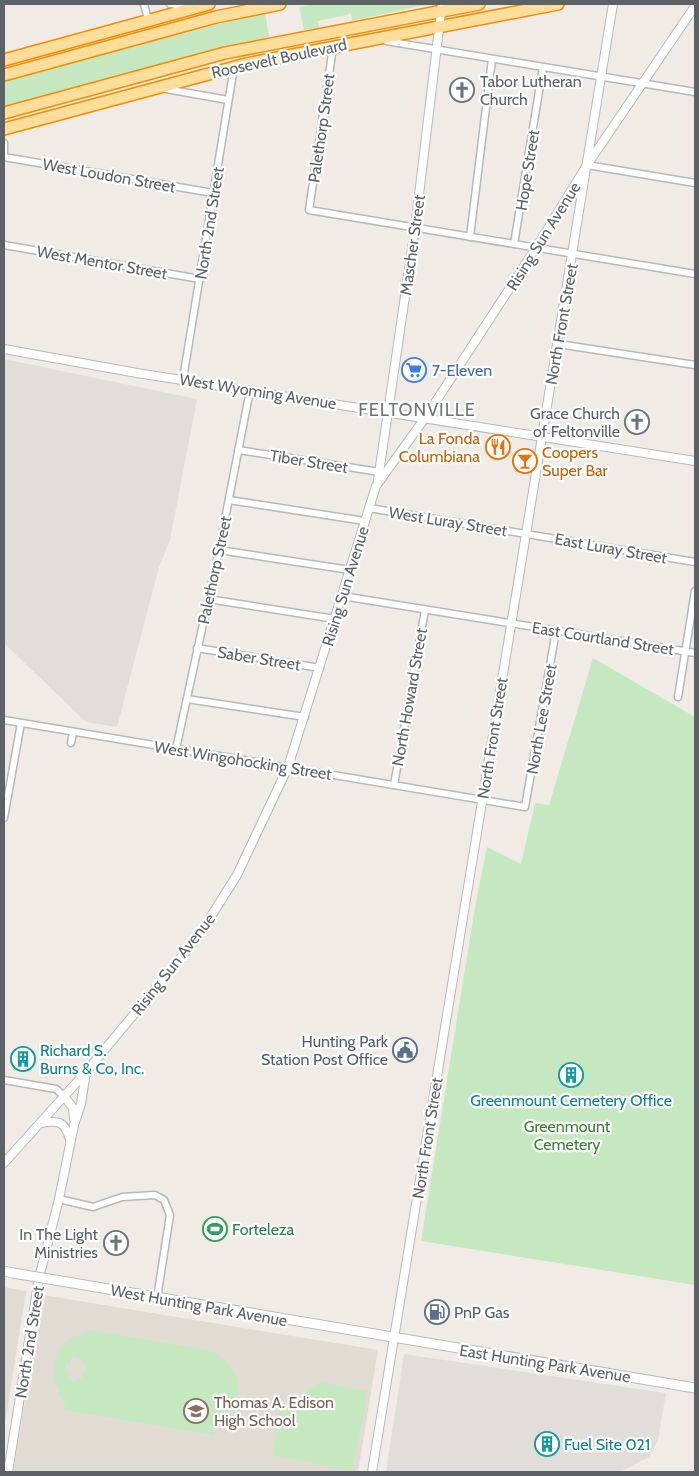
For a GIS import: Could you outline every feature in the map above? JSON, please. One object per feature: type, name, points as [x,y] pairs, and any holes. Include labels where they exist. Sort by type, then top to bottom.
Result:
[{"type":"highway","points":[[4,75],[216,17],[280,4]]},
{"type":"highway","name":"Roosevelt Boulevard","points":[[4,113],[196,61],[271,43],[442,7],[479,4]]},
{"type":"highway","name":"Roosevelt Boulevard","points":[[4,129],[234,66],[558,4]]},
{"type":"highway","points":[[4,60],[201,5]]},
{"type":"highway","points":[[90,36],[150,35]]},
{"type":"highway","points":[[157,87],[196,61]]},
{"type":"main road","name":"West Hunting Park Avenue","points":[[8,1272],[394,1338]]},
{"type":"main road","name":"East Hunting Park Avenue","points":[[394,1338],[695,1388]]},
{"type":"street","points":[[144,4],[148,20]]},
{"type":"street","points":[[170,4],[201,5]]},
{"type":"street","name":"North Front Street","points":[[372,1472],[613,4]]},
{"type":"street","name":"Rising Sun Avenue","points":[[4,1163],[86,1072],[198,938],[237,875],[288,768],[376,486],[425,418],[536,248],[587,165],[695,6]]},
{"type":"street","name":"Mascher Street","points":[[376,486],[380,472],[415,228],[442,7]]},
{"type":"street","points":[[375,39],[695,92]]},
{"type":"street","name":"Palethorp Street","points":[[333,47],[309,210],[415,228]]},
{"type":"street","points":[[470,237],[492,59]]},
{"type":"street","name":"North 2nd Street","points":[[183,380],[234,66]]},
{"type":"street","name":"Hope Street","points":[[514,244],[544,67]]},
{"type":"street","points":[[157,87],[228,100]]},
{"type":"street","points":[[4,143],[4,156]]},
{"type":"street","name":"West Loudon Street","points":[[4,156],[214,193]]},
{"type":"street","points":[[587,165],[695,183]]},
{"type":"street","points":[[415,228],[695,274]]},
{"type":"street","name":"West Mentor Street","points":[[4,245],[200,279]]},
{"type":"street","points":[[558,344],[695,365]]},
{"type":"street","name":"West Wyoming Avenue","points":[[4,349],[183,380],[695,461]]},
{"type":"street","name":"Palethorp Street","points":[[176,749],[219,550],[250,390]]},
{"type":"street","name":"Tiber Street","points":[[238,450],[380,472]]},
{"type":"street","name":"West Luray Street","points":[[229,500],[365,521]]},
{"type":"street","name":"West Luray Street","points":[[369,508],[526,533]]},
{"type":"street","name":"East Luray Street","points":[[526,533],[695,562]]},
{"type":"street","points":[[219,550],[350,570]]},
{"type":"street","points":[[678,698],[695,591]]},
{"type":"street","name":"East Courtland Street","points":[[342,596],[695,653]]},
{"type":"street","points":[[208,599],[335,619]]},
{"type":"street","name":"North Howard Street","points":[[394,785],[424,610]]},
{"type":"street","name":"North Lee Street","points":[[526,807],[556,631]]},
{"type":"street","name":"Saber Street","points":[[198,648],[320,668]]},
{"type":"street","points":[[187,699],[304,717]]},
{"type":"street","name":"West Wingohocking Street","points":[[4,720],[526,807]]},
{"type":"street","points":[[4,818],[21,723]]},
{"type":"street","points":[[71,743],[73,732]]},
{"type":"street","name":"North 2nd Street","points":[[8,1472],[39,1278],[59,1199],[74,1124],[81,1104],[86,1072]]},
{"type":"street","points":[[4,1080],[56,1089],[64,1096]]},
{"type":"street","name":"North 2nd Street","points":[[64,1096],[73,1108],[74,1124]]},
{"type":"street","points":[[41,1122],[54,1120],[60,1122],[66,1128],[70,1141]]},
{"type":"street","points":[[59,1199],[93,1207],[122,1197],[154,1195],[164,1200],[170,1216],[157,1298]]},
{"type":"shaded area","points":[[4,359],[197,399],[170,540],[159,567],[117,727],[86,722],[4,643]]},
{"type":"shaded area","points":[[4,1287],[26,1291],[4,1430]]},
{"type":"shaded area","name":"Thomas A. Edison High School","points":[[43,1295],[378,1350],[358,1472],[13,1472]]},
{"type":"shaded area","points":[[404,1354],[666,1393],[658,1440],[649,1457],[620,1472],[386,1472]]},
{"type":"green space","points":[[315,4],[429,4],[352,21],[351,14],[318,21],[319,28],[304,30],[299,7]]},
{"type":"green space","points":[[265,12],[269,37],[4,106],[4,80]]},
{"type":"green space","name":"Greenmount Cemetery","points":[[593,658],[695,717],[695,1285],[421,1241],[475,907],[487,847],[521,864],[535,803],[549,805]]},
{"type":"green space","points":[[92,1331],[202,1349],[216,1354],[227,1362],[234,1372],[238,1383],[238,1395],[234,1407],[226,1418],[215,1427],[214,1435],[64,1410],[65,1402],[58,1391],[54,1379],[56,1358],[68,1341]],"holes":[[[72,1356],[82,1360],[86,1369],[82,1378],[68,1381],[69,1371],[65,1370],[66,1365],[70,1366]]]},
{"type":"green space","points":[[320,1382],[368,1392],[352,1471],[272,1455],[281,1409]]},
{"type":"place","name":"Tabor Lutheran Church","points":[[462,90]]},
{"type":"place","name":"7-Eleven","points":[[414,370]]},
{"type":"place","name":"Grace Church of Feltonville","points":[[637,422]]},
{"type":"place","name":"La Fonda Columbiana","points":[[498,447]]},
{"type":"place","name":"Coopers Super Bar","points":[[525,461]]},
{"type":"place","name":"Hunting Park Station Post Office","points":[[405,1050]]},
{"type":"place","name":"Richard S. Burns & Co, Inc.","points":[[23,1059]]},
{"type":"place","name":"Greenmount Cemetery Office","points":[[571,1075]]},
{"type":"place","name":"Forteleza","points":[[215,1229]]},
{"type":"place","name":"In The Light Ministries","points":[[116,1243]]},
{"type":"place","name":"PnP Gas","points":[[437,1312]]},
{"type":"place","name":"Thomas A. Edison High School","points":[[196,1411]]},
{"type":"place","name":"Fuel Site 021","points":[[547,1444]]},
{"type":"district","name":"FELTONVILLE","points":[[417,410]]}]
